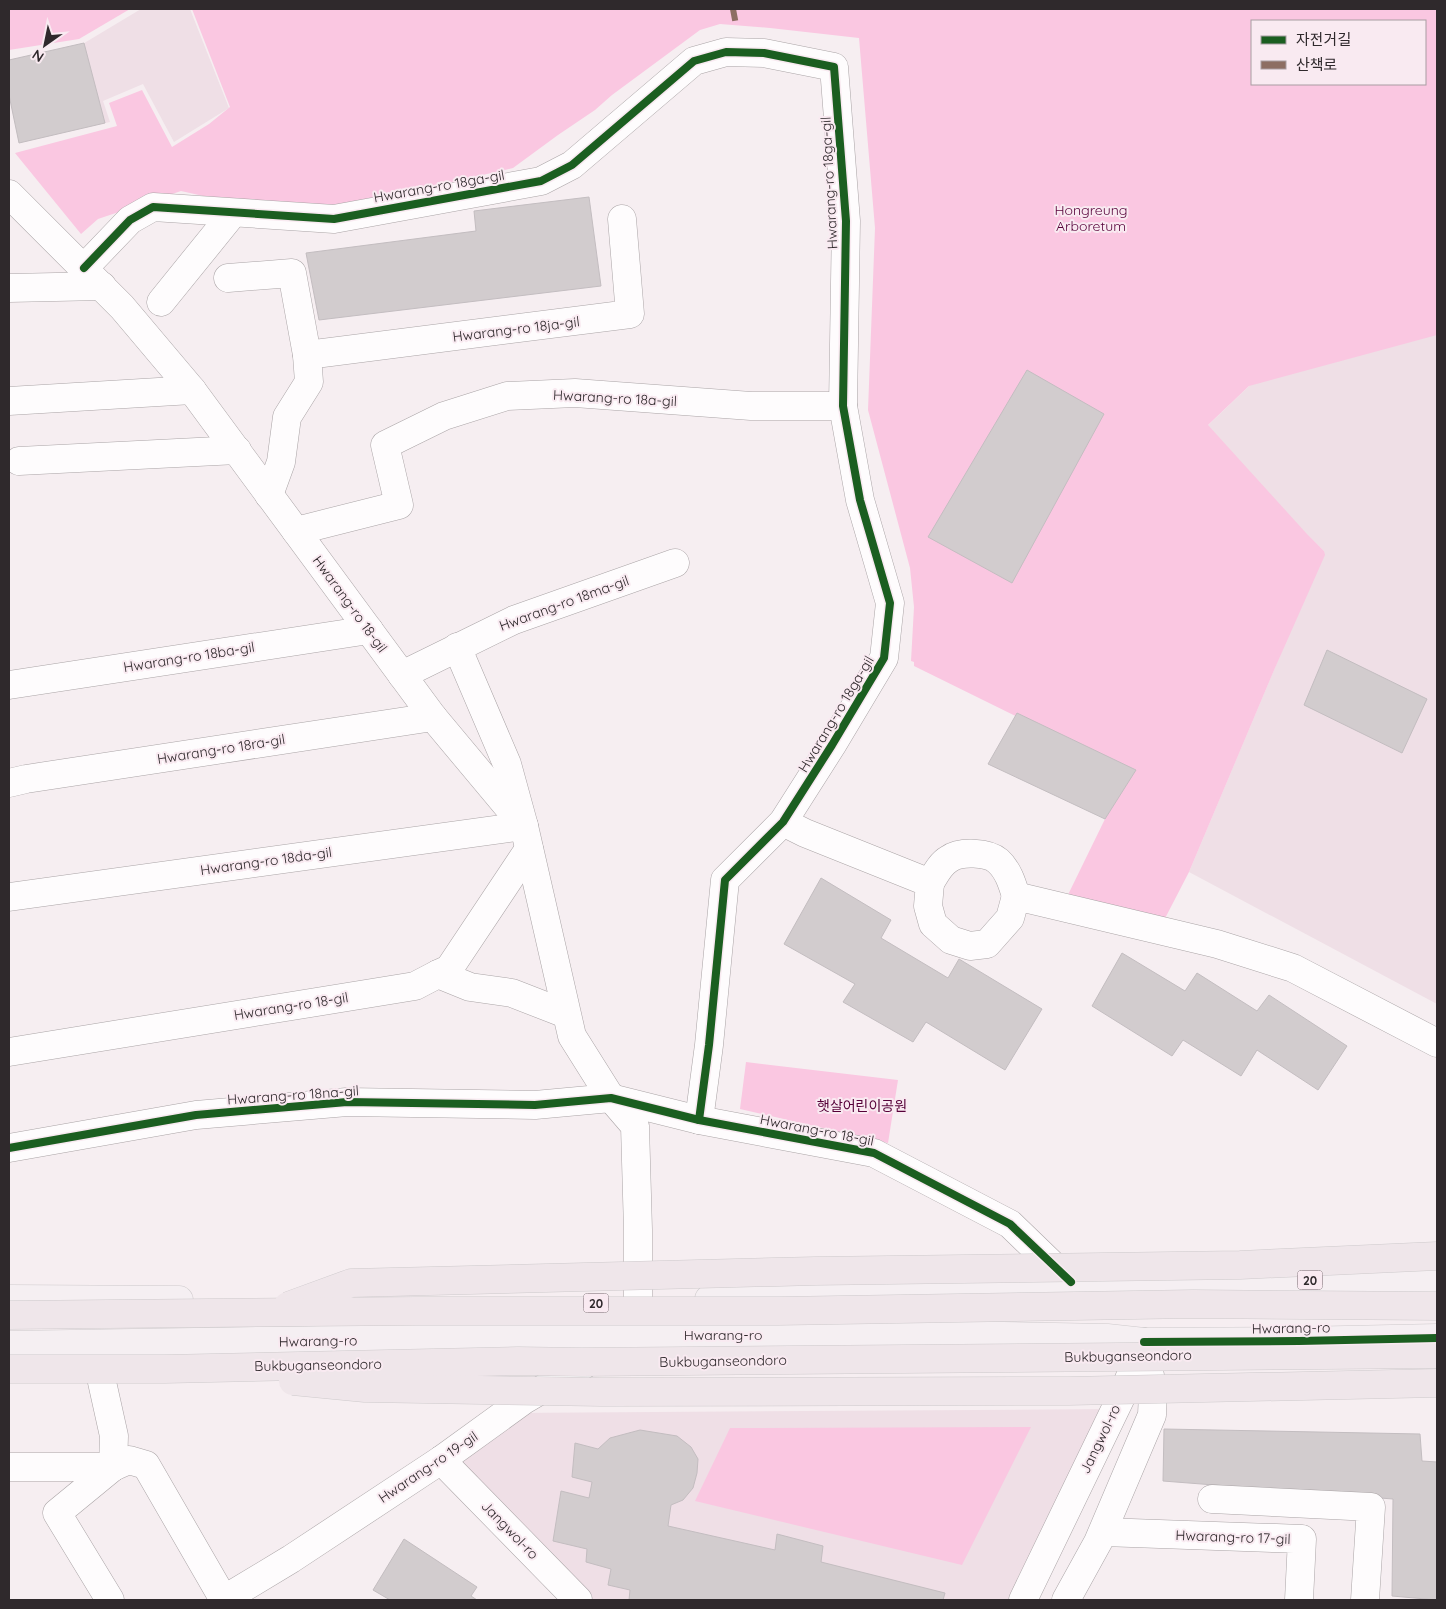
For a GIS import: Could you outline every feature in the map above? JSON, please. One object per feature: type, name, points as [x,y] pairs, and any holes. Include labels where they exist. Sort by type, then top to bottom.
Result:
[{"type":"highway","points":[[268,1313],[350,1283],[815,1271],[1240,1265],[1437,1256]]},
{"type":"highway","points":[[9,1315],[779,1311],[1193,1304],[1437,1306]]},
{"type":"highway","name":"Bukbuganseondoro","points":[[9,1369],[165,1369],[518,1361],[1437,1354]]},
{"type":"highway","points":[[165,1369],[365,1388],[602,1392],[1069,1391],[1437,1383]]},
{"type":"main road","name":"20","points":[[9,1299],[638,1303],[1071,1282],[1437,1278]]},
{"type":"main road","name":"Jangwol-ro","points":[[1144,1342],[1182,1281]]},
{"type":"main road","points":[[940,1287],[943,1336]]},
{"type":"main road","name":"Hwarang-ro","points":[[9,1345],[633,1335],[1107,1338],[1144,1342],[1437,1338]]},
{"type":"street","name":"Hwarang-ro 18ga-gil","points":[[84,269],[130,220],[152,207],[334,219],[541,180],[572,165],[694,61],[726,52],[764,53],[834,67],[846,221],[843,406],[860,500],[890,603],[884,658],[783,822],[725,880],[699,1120]]},
{"type":"street","name":"Hwarang-ro 18-gil","points":[[9,194],[122,307],[192,390],[433,718],[526,838]]},
{"type":"street","points":[[161,302],[233,213]]},
{"type":"street","name":"Hwarang-ro 18ja-gil","points":[[307,355],[630,314],[622,219]]},
{"type":"street","points":[[9,288],[84,269]]},
{"type":"street","points":[[228,278],[292,273],[307,355],[309,382],[287,418],[281,462],[269,494]]},
{"type":"street","points":[[9,401],[192,390]]},
{"type":"street","name":"Hwarang-ro 18a-gil","points":[[296,532],[399,505],[384,445],[444,416],[507,396],[574,393],[751,406],[843,406]]},
{"type":"street","points":[[18,461],[237,450]]},
{"type":"street","name":"Hwarang-ro 18ma-gil","points":[[402,675],[514,620],[675,563]]},
{"type":"street","name":"Hwarang-ro 18ba-gil","points":[[9,685],[369,630]]},
{"type":"street","name":"Hwarang-ro 18-gil","points":[[457,647],[507,764],[572,1036],[611,1098],[699,1120],[874,1153],[1010,1224],[1071,1282]]},
{"type":"street","name":"Hwarang-ro 18ra-gil","points":[[9,783],[55,774],[433,718]]},
{"type":"street","points":[[783,822],[930,883]]},
{"type":"street","name":"Hwarang-ro 18-gil","points":[[9,1052],[415,986],[449,969],[526,838]]},
{"type":"street","name":"Hwarang-ro 18da-gil","points":[[9,897],[526,838]]},
{"type":"street","points":[[963,854],[979,854],[997,860],[1010,876],[1016,896],[1010,918],[987,944],[970,946],[951,940],[933,924],[928,906],[930,883],[938,869],[949,858],[963,854]]},
{"type":"street","points":[[1016,896],[1218,944],[1293,968],[1437,1044]]},
{"type":"street","points":[[438,974],[470,987],[512,993],[566,1014]]},
{"type":"street","points":[[611,1098],[635,1126],[638,1303]]},
{"type":"street","name":"Hwarang-ro 18na-gil","points":[[9,1148],[196,1115],[348,1102],[535,1105],[611,1098]]},
{"type":"street","name":"Hwarang-ro 19-gil","points":[[110,1600],[57,1513],[113,1467],[129,1460],[146,1464],[224,1600],[292,1559],[441,1460],[524,1400],[633,1335]]},
{"type":"street","points":[[1066,1600],[1103,1532],[1152,1415],[1153,1392],[1144,1342]]},
{"type":"street","name":"Jangwol-ro","points":[[1023,1600],[1125,1389],[1144,1342]]},
{"type":"street","points":[[9,1467],[113,1467],[114,1436],[93,1344]]},
{"type":"street","name":"Jangwol-ro","points":[[441,1460],[578,1600]]},
{"type":"street","points":[[1212,1499],[1370,1507],[1365,1600]]},
{"type":"street","name":"Hwarang-ro 17-gil","points":[[1103,1532],[1302,1539],[1299,1600]]},
{"type":"shaded area","points":[[141,9],[190,9],[229,108],[174,142],[143,84],[103,101],[110,122],[19,143],[9,95],[9,60],[81,45]]},
{"type":"shaded area","points":[[1437,301],[1437,1004],[1189,872],[1324,551],[1201,432],[1314,324]]},
{"type":"shaded area","points":[[1115,1409],[1023,1600],[579,1600],[441,1460],[507,1413]]},
{"type":"green space","points":[[9,9],[130,9],[79,39],[9,50]]},
{"type":"green space","name":"Hongreung Arboretum","points":[[192,9],[1437,9],[1437,335],[1249,386],[1208,425],[1324,551],[1325,555],[1189,872],[1159,930],[1062,907],[1105,819],[1133,774],[914,666],[914,662],[911,661],[914,607],[910,568],[868,410],[875,228],[859,38],[720,24],[700,30],[612,95],[595,110],[513,168],[333,209],[217,199],[181,191],[98,219],[81,234],[15,153],[117,126],[109,103],[142,90],[172,147],[209,124],[230,107]]},
{"type":"green space","name":"햇살어린이공원","points":[[746,1062],[898,1080],[888,1143],[740,1109]]},
{"type":"green space","points":[[1031,1427],[962,1565],[695,1501],[730,1428]]},
{"type":"building","points":[[84,43],[105,123],[19,143],[9,95],[9,60]]},
{"type":"building","points":[[589,197],[601,286],[319,320],[306,253],[476,231],[474,211]]},
{"type":"building","points":[[1027,370],[1104,414],[1012,583],[928,537]]},
{"type":"building","points":[[1327,650],[1427,699],[1402,753],[1304,705]]},
{"type":"building","points":[[1017,713],[1136,770],[1105,819],[988,764]]},
{"type":"building","points":[[821,878],[891,920],[881,938],[948,978],[959,959],[1042,1009],[1005,1070],[926,1022],[913,1042],[843,1002],[855,984],[784,944]]},
{"type":"building","points":[[1122,953],[1185,991],[1197,973],[1257,1011],[1269,995],[1347,1046],[1318,1090],[1257,1050],[1241,1076],[1183,1040],[1172,1056],[1092,1006]]},
{"type":"building","points":[[1164,1429],[1420,1434],[1422,1461],[1437,1462],[1437,1600],[1392,1596],[1393,1499],[1163,1481]]},
{"type":"building","points":[[640,1430],[677,1436],[691,1447],[698,1459],[693,1488],[683,1500],[671,1505],[668,1526],[775,1550],[777,1534],[823,1546],[821,1562],[945,1593],[943,1600],[629,1600],[630,1590],[608,1585],[611,1569],[586,1562],[587,1549],[553,1541],[561,1491],[589,1498],[592,1482],[572,1477],[575,1443],[598,1449],[610,1438]]},
{"type":"building","points":[[404,1539],[477,1587],[471,1596],[477,1600],[390,1600],[373,1590]]},
{"type":"marked path","points":[[733,9],[736,25]]},
{"type":"cycle path","points":[[84,268],[130,220],[153,207],[334,219],[541,181],[572,165],[694,61],[726,52],[764,53],[834,67],[846,221],[843,406],[860,500],[890,603],[884,658],[783,822],[725,880],[709,1045],[699,1120]]},
{"type":"cycle path","points":[[9,1148],[196,1115],[347,1102],[535,1105],[611,1098],[699,1120],[874,1153],[1010,1224],[1071,1282]]},
{"type":"cycle path","points":[[1144,1342],[1437,1338]]}]
